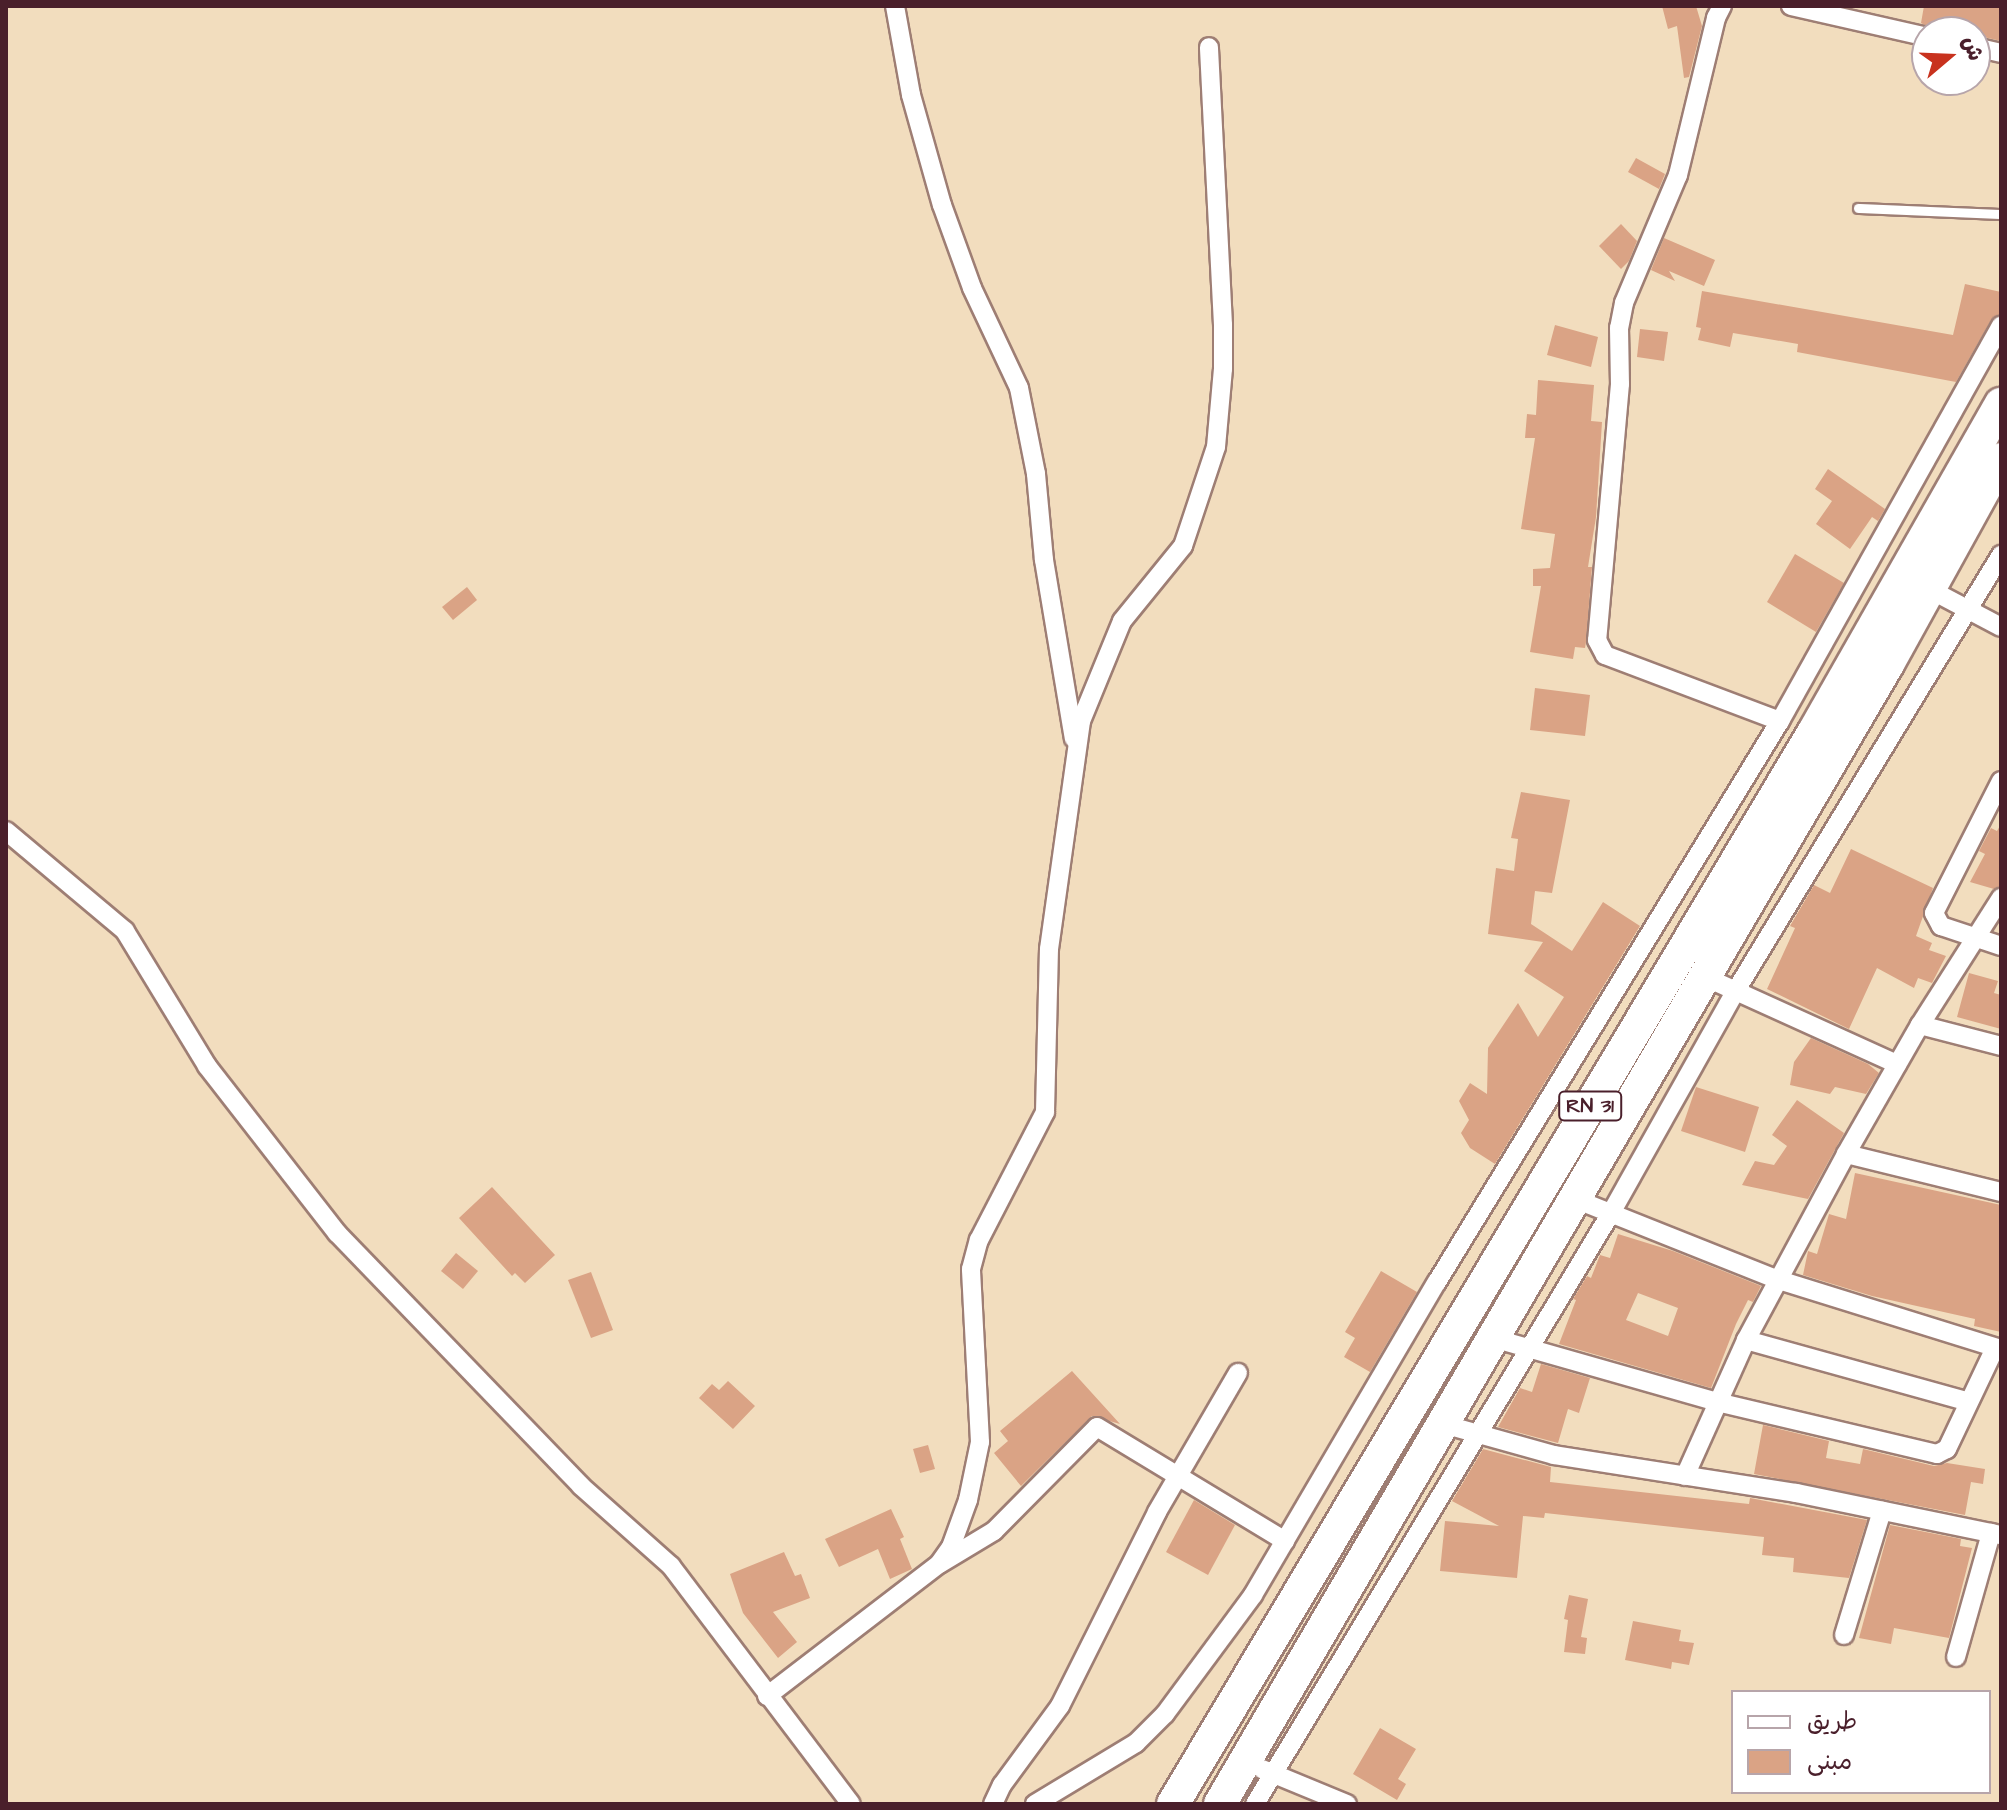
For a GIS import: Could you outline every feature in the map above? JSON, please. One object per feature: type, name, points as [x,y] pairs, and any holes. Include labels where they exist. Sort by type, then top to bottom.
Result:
[{"type":"highway","name":"RN 31","points":[[1173,1804],[1821,720],[2001,404]]},
{"type":"highway","name":"RN 31","points":[[1220,1804],[1258,1767],[1443,1424],[1929,589],[1996,480]]},
{"type":"street","points":[[895,6],[911,95],[942,205],[972,288],[1019,388],[1036,474],[1044,560],[1076,749]]},
{"type":"street","points":[[1722,6],[1716,18],[1674,187],[1624,303],[1597,640],[1605,655],[1780,721]]},
{"type":"street","points":[[1791,6],[1911,33]]},
{"type":"street","points":[[939,1564],[951,1547],[968,1500],[980,1442],[971,1269],[979,1240],[1045,1112],[1049,949],[1076,749],[1085,707],[1128,612],[1171,565],[1183,546],[1216,447],[1223,369],[1223,325],[1209,47]]},
{"type":"street","points":[[1035,1804],[1136,1743],[1165,1714],[1253,1595],[1445,1269],[1780,721],[2001,326]]},
{"type":"street","points":[[1255,1804],[1258,1767],[1406,1556],[1476,1433],[1611,1213],[1735,992],[1966,607],[2001,555]]},
{"type":"street","points":[[1929,589],[2001,627]]},
{"type":"street","points":[[2001,781],[1934,908],[1935,918],[1941,926],[2001,946]]},
{"type":"street","points":[[6,831],[125,931],[207,1066],[337,1233],[581,1486],[671,1566],[851,1804]]},
{"type":"street","points":[[1685,1476],[1746,1340],[1846,1154],[1920,1025],[2001,898]]},
{"type":"street","points":[[1705,977],[1897,1064]]},
{"type":"street","points":[[1920,1025],[2001,1046]]},
{"type":"street","points":[[1846,1154],[2001,1192]]},
{"type":"street","points":[[1493,1338],[1717,1402],[1937,1454],[1947,1449],[1998,1348],[1779,1280],[1575,1199]]},
{"type":"street","points":[[1746,1340],[1969,1402]]},
{"type":"street","points":[[993,1804],[1002,1785],[1060,1706],[1177,1477],[1238,1373]]},
{"type":"street","points":[[1443,1424],[1554,1455],[1882,1511],[1996,1534],[1956,1657]]},
{"type":"street","points":[[767,1696],[939,1564],[994,1531],[1092,1428],[1101,1428],[1285,1541]]},
{"type":"street","points":[[1844,1635],[1882,1511]]},
{"type":"street","points":[[1258,1767],[1347,1804]]},
{"type":"lane","points":[[1858,208],[2001,214]]},
{"type":"building","points":[[1662,6],[1696,6],[1702,26],[1689,77],[1684,78],[1677,26],[1668,29]]},
{"type":"building","points":[[1924,6],[2001,6],[2001,41],[1991,39],[1991,16],[1922,16]]},
{"type":"building","points":[[1636,158],[1665,174],[1659,189],[1628,172]]},
{"type":"building","points":[[1621,224],[1637,241],[1629,261],[1621,269],[1599,246]]},
{"type":"building","points":[[1664,238],[1715,260],[1704,286],[1669,271],[1675,281],[1651,270]]},
{"type":"building","points":[[1965,284],[2001,292],[2001,314],[1991,320],[1956,382],[1797,352],[1798,344],[1733,333],[1730,347],[1698,340],[1701,328],[1696,327],[1702,291],[1953,335]]},
{"type":"building","points":[[1555,325],[1598,337],[1591,367],[1547,355]]},
{"type":"building","points":[[1640,329],[1668,332],[1664,361],[1637,357]]},
{"type":"building","points":[[1538,380],[1594,385],[1591,421],[1602,422],[1596,517],[1588,567],[1592,567],[1586,642],[1585,648],[1575,647],[1573,659],[1530,652],[1541,586],[1533,586],[1533,569],[1550,568],[1555,534],[1521,529],[1535,438],[1525,438],[1527,414],[1536,415]]},
{"type":"building","points":[[1828,469],[1885,509],[1878,521],[1872,517],[1850,549],[1816,524],[1832,501],[1815,489]]},
{"type":"building","points":[[1795,554],[1844,583],[1816,632],[1767,602]]},
{"type":"building","points":[[467,587],[477,600],[453,620],[442,607]]},
{"type":"building","points":[[1535,688],[1590,695],[1585,736],[1530,730]]},
{"type":"building","points":[[1521,792],[1570,800],[1552,893],[1535,891],[1531,924],[1572,951],[1603,902],[1640,926],[1495,1164],[1470,1148],[1461,1133],[1469,1120],[1459,1101],[1470,1083],[1487,1094],[1488,1048],[1518,1003],[1538,1037],[1564,997],[1524,971],[1543,942],[1488,934],[1496,868],[1514,871],[1518,839],[1511,838]]},
{"type":"building","points":[[2001,824],[2001,886],[1994,889],[1970,882],[1985,854],[1979,851],[1991,828],[1997,831]]},
{"type":"building","points":[[1851,849],[1933,888],[1916,936],[1932,943],[1929,950],[1946,956],[1932,983],[1918,978],[1914,988],[1877,968],[1849,1029],[1767,989],[1795,928],[1790,926],[1814,885],[1830,893]]},
{"type":"building","points":[[1969,973],[1998,981],[1994,993],[2001,995],[2001,1029],[1957,1017]]},
{"type":"building","points":[[1811,1038],[1868,1064],[1879,1073],[1866,1094],[1835,1087],[1830,1094],[1790,1085],[1794,1062]]},
{"type":"building","points":[[1696,1087],[1759,1107],[1745,1152],[1681,1131]]},
{"type":"building","points":[[1797,1100],[1844,1133],[1808,1199],[1742,1185],[1755,1161],[1774,1165],[1787,1146],[1772,1135]]},
{"type":"building","points":[[1855,1173],[2001,1205],[2001,1332],[1974,1326],[1975,1319],[1872,1296],[1803,1275],[1808,1251],[1817,1254],[1829,1214],[1846,1219]]},
{"type":"building","points":[[492,1187],[555,1255],[525,1283],[515,1273],[512,1276],[459,1218]]},
{"type":"building","points":[[1618,1234],[1673,1251],[1761,1286],[1753,1302],[1748,1300],[1736,1324],[1711,1388],[1559,1344],[1576,1300],[1573,1299],[1587,1276],[1591,1278],[1600,1255],[1610,1258]],"holes":[[[1638,1293],[1678,1308],[1668,1336],[1626,1320]]]},
{"type":"building","points":[[456,1253],[478,1271],[463,1289],[441,1271]]},
{"type":"building","points":[[1381,1271],[1417,1292],[1370,1372],[1344,1357],[1355,1338],[1345,1332]]},
{"type":"building","points":[[591,1272],[613,1330],[591,1338],[568,1280]]},
{"type":"building","points":[[1541,1364],[1590,1378],[1579,1413],[1568,1409],[1558,1443],[1498,1427],[1520,1388],[1532,1392]]},
{"type":"building","points":[[1072,1371],[1120,1424],[1092,1416],[1021,1486],[994,1453],[1008,1441],[1000,1431]]},
{"type":"building","points":[[728,1381],[755,1406],[733,1429],[699,1398],[712,1384],[719,1390]]},
{"type":"building","points":[[1763,1425],[1829,1441],[1826,1458],[1860,1464],[1863,1449],[1934,1466],[1947,1463],[1985,1469],[1983,1484],[1971,1482],[1965,1515],[1754,1474]]},
{"type":"building","points":[[928,1445],[935,1469],[920,1473],[913,1449]]},
{"type":"building","points":[[1483,1449],[1551,1467],[1550,1482],[1749,1504],[1750,1498],[1867,1520],[1849,1578],[1793,1572],[1794,1558],[1762,1555],[1764,1537],[1545,1513],[1544,1518],[1523,1516],[1517,1578],[1440,1571],[1445,1521],[1499,1526],[1452,1501]]},
{"type":"building","points":[[1194,1500],[1235,1525],[1208,1575],[1166,1552]]},
{"type":"building","points":[[891,1509],[904,1537],[900,1539],[912,1569],[890,1579],[878,1549],[839,1567],[825,1539]]},
{"type":"building","points":[[1890,1525],[1961,1539],[1960,1546],[1972,1548],[1949,1638],[1894,1628],[1891,1644],[1859,1638]]},
{"type":"building","points":[[784,1552],[795,1576],[801,1574],[810,1598],[773,1612],[797,1642],[778,1658],[743,1613],[730,1574]]},
{"type":"building","points":[[1569,1595],[1588,1599],[1581,1637],[1587,1638],[1585,1654],[1564,1652],[1568,1620],[1564,1619]]},
{"type":"building","points":[[1633,1621],[1681,1630],[1679,1641],[1694,1643],[1689,1665],[1672,1662],[1671,1669],[1625,1660]]},
{"type":"building","points":[[1380,1728],[1416,1749],[1398,1779],[1406,1784],[1397,1800],[1353,1774]]}]
